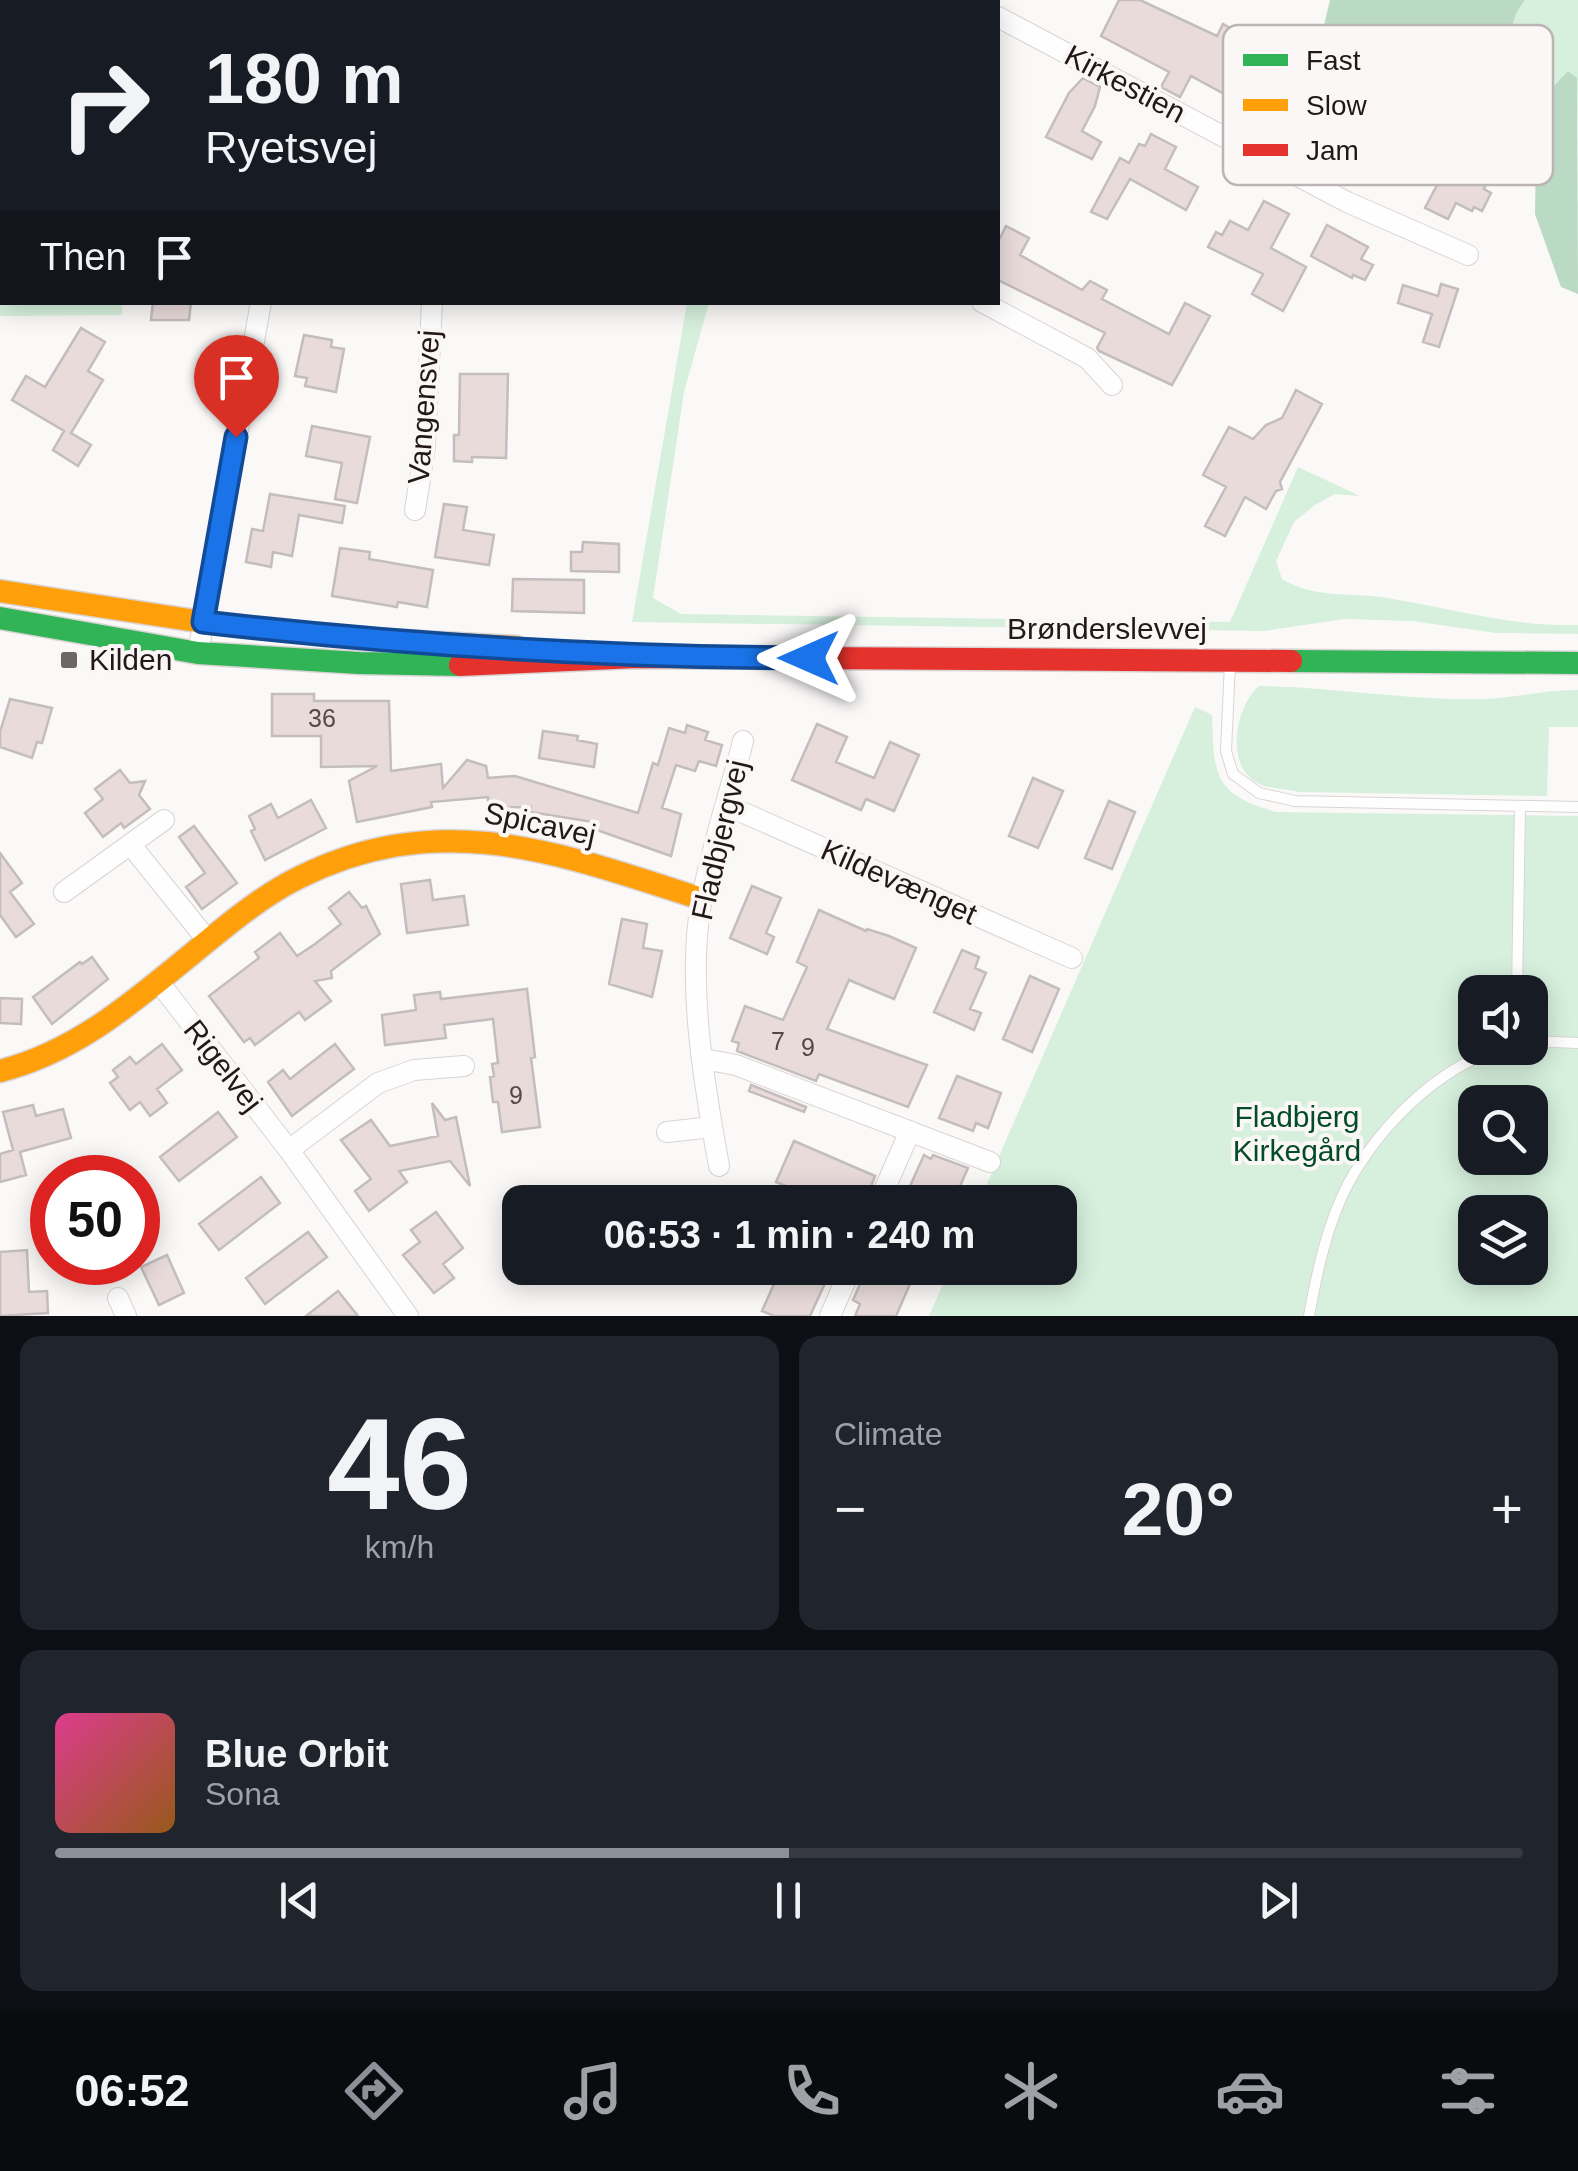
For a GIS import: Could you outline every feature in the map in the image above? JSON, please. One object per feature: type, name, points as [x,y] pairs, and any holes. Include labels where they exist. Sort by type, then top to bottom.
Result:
[{"type":"main road","name":"Brønderslevvej","points":[[0,591],[203,622],[365,639],[637,656]]},
{"type":"main road","name":"Brønderslevvej","points":[[0,618],[198,653],[306,661],[460,665],[637,656],[1578,663]]},
{"type":"main road","name":"Spicavej","points":[[0,1071],[28,1066],[68,1050],[296,879],[353,853],[409,840],[476,838],[539,848],[702,899]]},
{"type":"street","name":"Kirkestien","points":[[1000,18],[1223,137]]},
{"type":"street","name":"Kirkestien","points":[[1314,185],[1468,255]]},
{"type":"street","points":[[198,653],[260,305]]},
{"type":"street","name":"Vangensvej","points":[[415,510],[426,447],[432,305]]},
{"type":"street","points":[[988,305],[1087,358],[1112,385]]},
{"type":"street","name":"Fladbjergvej","points":[[719,1166],[704,1059],[696,949],[702,899],[743,742]]},
{"type":"street","name":"Kildevænget","points":[[726,806],[1072,958]]},
{"type":"street","points":[[64,892],[164,820]]},
{"type":"street","points":[[130,844],[208,942]]},
{"type":"street","name":"Rigelvej","points":[[158,981],[289,1150],[408,1316]]},
{"type":"street","points":[[704,1059],[736,1064],[990,1162]]},
{"type":"street","points":[[289,1150],[378,1083],[414,1070],[464,1066]]},
{"type":"street","points":[[667,1132],[712,1126]]},
{"type":"street","points":[[886,1185],[910,1131]]},
{"type":"street","points":[[830,1316],[844,1285]]},
{"type":"lane","points":[[1230,658],[1226,750],[1233,774],[1258,793],[1295,800],[1578,807]]},
{"type":"lane","points":[[1517,975],[1520,806]]},
{"type":"lane","points":[[1548,1041],[1578,1042]]},
{"type":"lane","points":[[1308,1316],[1332,1224],[1348,1184],[1380,1138],[1420,1093],[1460,1065]]},
{"type":"green space","points":[[1330,0],[1525,0],[1512,25],[1324,25]]},
{"type":"green space","points":[[1525,0],[1578,0],[1578,130],[1577,79],[1553,93],[1553,25],[1512,25]]},
{"type":"green space","points":[[1568,71],[1577,78],[1578,294],[1561,287],[1535,214],[1535,185],[1553,185],[1553,87]]},
{"type":"green space","points":[[0,305],[122,305],[122,315],[0,316]]},
{"type":"green space","points":[[687,305],[708,305],[684,392],[653,598],[681,614],[1230,622],[1298,467],[1360,496],[1335,494],[1294,522],[1276,561],[1282,579],[1307,590],[1387,598],[1529,623],[1578,625],[1578,634],[1496,633],[1412,621],[1345,619],[1264,631],[632,622]]},
{"type":"green space","points":[[1259,686],[1457,699],[1578,690],[1578,727],[1549,727],[1547,796],[1299,792],[1259,784],[1241,764],[1237,751],[1239,722]]},
{"type":"green space","name":"Fladbjerg Kirkegård","points":[[1195,707],[1212,715],[1214,753],[1221,779],[1240,798],[1276,812],[1578,816],[1578,1316],[929,1316],[943,1285],[1077,1285],[1077,1185],[986,1185]]},
{"type":"building","points":[[1119,0],[1140,0],[1217,36],[1223,24],[1223,93],[1191,76],[1180,97],[1161,87],[1169,72],[1101,36]]},
{"type":"building","points":[[1083,78],[1100,87],[1082,131],[1101,142],[1092,159],[1046,137],[1069,93]]},
{"type":"building","points":[[1151,134],[1176,147],[1165,169],[1198,187],[1186,210],[1130,179],[1107,219],[1091,212],[1120,158],[1129,163],[1139,144],[1145,146]]},
{"type":"building","points":[[1437,185],[1486,185],[1484,189],[1491,193],[1482,211],[1456,203],[1448,219],[1425,208]]},
{"type":"building","points":[[1264,201],[1289,214],[1271,248],[1306,267],[1283,311],[1252,294],[1263,274],[1208,247],[1216,232],[1222,235],[1230,221],[1248,230]]},
{"type":"building","points":[[1327,225],[1368,247],[1361,259],[1373,265],[1365,280],[1353,275],[1352,278],[1311,256]]},
{"type":"building","points":[[1006,226],[1029,238],[1020,255],[1082,290],[1090,281],[1107,290],[1102,299],[1169,334],[1185,303],[1210,316],[1172,385],[1099,351],[1105,333],[1000,281],[1000,238]]},
{"type":"building","points":[[1441,284],[1458,289],[1439,347],[1423,342],[1432,314],[1398,303],[1403,285],[1438,296]]},
{"type":"building","points":[[153,305],[191,305],[189,320],[151,320]]},
{"type":"building","points":[[81,328],[105,342],[88,371],[103,380],[71,433],[91,445],[78,466],[53,450],[64,431],[12,400],[26,376],[45,387]]},
{"type":"building","points":[[304,335],[332,340],[331,347],[344,349],[336,392],[305,386],[307,378],[295,376]]},
{"type":"building","points":[[460,374],[508,374],[506,458],[454,461],[454,435],[459,435]]},
{"type":"building","points":[[1296,390],[1322,404],[1280,482],[1282,489],[1276,491],[1266,509],[1245,497],[1225,536],[1205,526],[1226,487],[1203,475],[1229,427],[1253,439],[1266,425],[1282,418]]},
{"type":"building","points":[[312,426],[370,437],[357,503],[335,499],[342,463],[306,456]]},
{"type":"building","points":[[270,494],[345,506],[342,523],[299,515],[292,556],[273,552],[271,567],[246,562],[252,529],[263,531]]},
{"type":"building","points":[[444,504],[467,507],[463,530],[494,535],[489,565],[435,557]]},
{"type":"building","points":[[583,542],[619,544],[619,572],[571,571],[571,552],[582,552]]},
{"type":"building","points":[[340,548],[370,552],[369,559],[433,570],[427,607],[398,602],[397,607],[332,596]]},
{"type":"building","points":[[513,579],[584,580],[584,613],[512,611]]},
{"type":"building","points":[[272,694],[314,694],[314,701],[389,701],[391,771],[441,764],[443,788],[467,760],[486,766],[488,778],[515,776],[638,813],[653,763],[658,765],[669,728],[685,733],[687,725],[708,732],[705,740],[722,745],[716,766],[699,761],[695,771],[676,765],[662,808],[681,814],[671,856],[591,828],[593,822],[530,812],[531,807],[488,808],[488,797],[431,802],[432,807],[357,822],[349,781],[377,766],[321,767],[321,736],[272,736]]},
{"type":"building","points":[[10,699],[52,708],[42,743],[37,742],[32,758],[0,747],[0,732]]},
{"type":"building","points":[[817,724],[847,737],[836,762],[874,778],[890,742],[919,755],[894,811],[866,799],[861,810],[792,780]]},
{"type":"building","points":[[543,731],[578,736],[577,740],[597,744],[594,767],[539,758]]},
{"type":"building","points":[[120,770],[130,783],[145,781],[139,795],[150,809],[124,828],[121,823],[103,837],[85,813],[103,799],[95,789]]},
{"type":"building","points":[[1033,778],[1063,791],[1038,848],[1009,836]]},
{"type":"building","points":[[311,800],[326,828],[265,860],[251,831],[255,829],[249,816],[271,804],[278,818]]},
{"type":"building","points":[[1109,801],[1135,812],[1112,869],[1085,858]]},
{"type":"building","points":[[194,826],[237,883],[202,909],[186,887],[205,873],[179,837]]},
{"type":"building","points":[[0,853],[22,883],[10,892],[34,924],[16,937],[0,915]]},
{"type":"building","points":[[430,880],[433,900],[464,896],[468,925],[407,933],[401,884]]},
{"type":"building","points":[[752,886],[781,898],[766,933],[774,937],[767,954],[730,938]]},
{"type":"building","points":[[349,892],[362,908],[366,906],[380,934],[331,971],[332,978],[315,981],[331,1001],[305,1020],[299,1012],[255,1045],[250,1038],[244,1042],[209,996],[259,958],[255,952],[280,933],[297,956],[315,944],[341,924],[329,908]]},
{"type":"building","points":[[819,910],[916,948],[894,999],[849,980],[827,1029],[927,1065],[908,1107],[819,1074],[816,1081],[737,1051],[739,1043],[732,1041],[745,1006],[783,1020],[807,967],[797,962]]},
{"type":"building","points":[[622,919],[647,924],[643,948],[662,951],[652,997],[609,984]]},
{"type":"building","points":[[962,950],[979,957],[975,968],[986,973],[970,1009],[981,1013],[974,1030],[934,1012]]},
{"type":"building","points":[[92,957],[108,979],[52,1024],[33,997]]},
{"type":"building","points":[[1030,976],[1059,989],[1032,1052],[1003,1039]]},
{"type":"building","points":[[527,989],[540,1127],[502,1132],[490,1077],[494,1076],[492,1064],[498,1063],[493,1019],[444,1025],[446,1038],[385,1045],[382,1015],[416,1010],[414,995],[440,992],[441,999]]},
{"type":"building","points":[[0,998],[22,999],[21,1024],[0,1023]]},
{"type":"building","points":[[162,1044],[182,1070],[157,1089],[167,1103],[150,1116],[140,1102],[130,1110],[110,1083],[118,1077],[113,1070],[130,1057],[136,1064]]},
{"type":"building","points":[[335,1044],[354,1069],[292,1116],[268,1082],[283,1070],[290,1079]]},
{"type":"building","points":[[957,1076],[1001,1093],[988,1128],[976,1123],[973,1131],[939,1118]]},
{"type":"building","points":[[751,1085],[806,1107],[804,1112],[749,1091]]},
{"type":"building","points":[[432,1103],[445,1120],[456,1117],[470,1186],[450,1161],[399,1171],[407,1182],[369,1211],[355,1191],[371,1179],[341,1140],[371,1120],[390,1146],[438,1136]]},
{"type":"building","points":[[33,1105],[36,1116],[63,1109],[71,1138],[20,1152],[26,1175],[0,1182],[0,1154],[13,1150],[3,1112]]},
{"type":"building","points":[[218,1112],[237,1137],[179,1181],[160,1157]]},
{"type":"building","points":[[794,1141],[875,1176],[872,1185],[776,1182]]},
{"type":"building","points":[[924,1155],[968,1168],[960,1185],[910,1185]]},
{"type":"building","points":[[261,1177],[280,1203],[219,1250],[199,1224]]},
{"type":"building","points":[[436,1212],[463,1248],[443,1264],[454,1278],[434,1293],[403,1255],[420,1242],[411,1230]]},
{"type":"building","points":[[308,1232],[327,1257],[265,1304],[246,1278]]},
{"type":"building","points":[[27,1250],[29,1292],[47,1291],[48,1313],[0,1316],[0,1252]]},
{"type":"building","points":[[167,1255],[184,1293],[159,1305],[150,1285],[160,1285],[160,1258]]},
{"type":"building","points":[[773,1285],[824,1285],[810,1316],[774,1316],[762,1311]]},
{"type":"building","points":[[860,1285],[910,1285],[896,1316],[855,1316],[860,1304],[853,1300]]},
{"type":"building","points":[[338,1291],[358,1316],[306,1316]]},
{"type":"traffic: fast","points":[[0,618],[198,653],[460,665]]},
{"type":"traffic: fast","points":[[1291,661],[1578,663]]},
{"type":"traffic: slow","points":[[0,591],[203,622],[365,639],[516,647]]},
{"type":"traffic: slow","points":[[0,1071],[79,1038],[126,1007],[270,894],[351,856],[402,845],[451,841],[501,845],[600,867],[702,899]]},
{"type":"traffic: jam","points":[[460,665],[637,657],[1291,661]]},
{"type":"place","name":"Kilden","points":[[69,660]]},
{"type":"route","points":[[236,437],[203,622],[365,639],[637,656],[809,658]]}]
